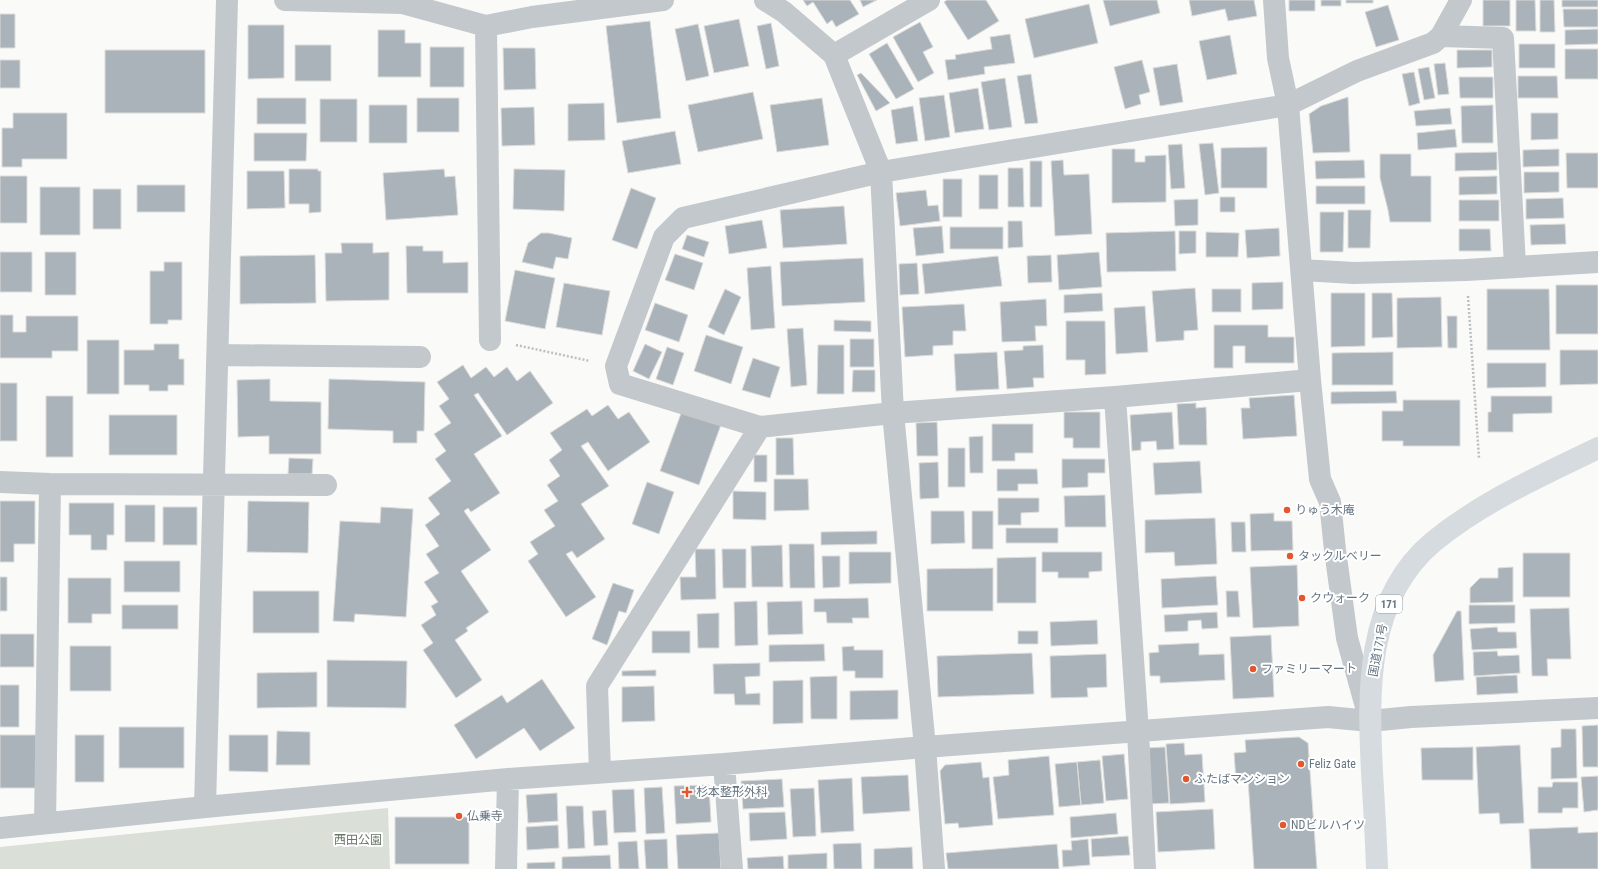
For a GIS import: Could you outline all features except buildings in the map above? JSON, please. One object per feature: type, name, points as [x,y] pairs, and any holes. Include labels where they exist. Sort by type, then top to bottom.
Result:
[{"type":"highway","name":"国道171号","points":[[1377,869],[1370,721],[1372,665],[1380,630],[1392,595],[1409,568],[1432,543],[1468,516],[1504,494],[1598,448]]},
{"type":"street","points":[[205,807],[227,0]]},
{"type":"street","points":[[285,0],[402,3],[486,26],[532,9],[663,0]]},
{"type":"street","points":[[765,0],[784,12],[834,55],[881,172],[893,413],[925,747],[934,869]]},
{"type":"street","points":[[834,55],[929,0]]},
{"type":"street","points":[[1274,0],[1278,58],[1288,105],[1310,380],[1320,479],[1330,502],[1347,638],[1370,721]]},
{"type":"street","points":[[1310,380],[1115,397],[893,413],[760,427],[620,384],[616,366],[664,237],[683,218],[881,172],[1288,105],[1357,71],[1433,43],[1441,36],[1461,0]]},
{"type":"street","points":[[486,26],[490,340]]},
{"type":"street","points":[[1441,36],[1503,38],[1515,266]]},
{"type":"street","points":[[1302,270],[1354,273],[1466,270],[1598,262]]},
{"type":"street","points":[[218,355],[420,357]]},
{"type":"street","points":[[1115,397],[1138,732],[1145,869]]},
{"type":"street","points":[[600,772],[597,686],[760,427]]},
{"type":"street","points":[[0,482],[214,486],[326,485]]},
{"type":"street","points":[[45,823],[50,484]]},
{"type":"street","points":[[0,828],[205,807],[508,779],[724,764],[925,747],[1328,717],[1370,721],[1411,717],[1598,708]]},
{"type":"street","points":[[724,764],[732,869]]},
{"type":"street","points":[[506,869],[508,779]]},
{"type":"path","points":[[1466,270],[1479,458]]},
{"type":"path","points":[[490,340],[616,366]]},
{"type":"green space","name":"西田公園","points":[[388,808],[390,869],[0,869],[0,847]]},
{"type":"place","name":"りゅう木庵","points":[[1287,510]]},
{"type":"place","name":"タックルベリー","points":[[1290,556]]},
{"type":"place","name":"クウォーク","points":[[1302,598]]},
{"type":"place","name":"ファミリーマート","points":[[1253,669]]},
{"type":"place","name":"Feliz Gate","points":[[1301,764]]},
{"type":"place","name":"ふたばマンション","points":[[1186,779]]},
{"type":"place","name":"杉本整形外科","points":[[687,792]]},
{"type":"place","name":"仏乗寺","points":[[459,816]]},
{"type":"place","name":"NDビルハイツ","points":[[1283,825]]}]
